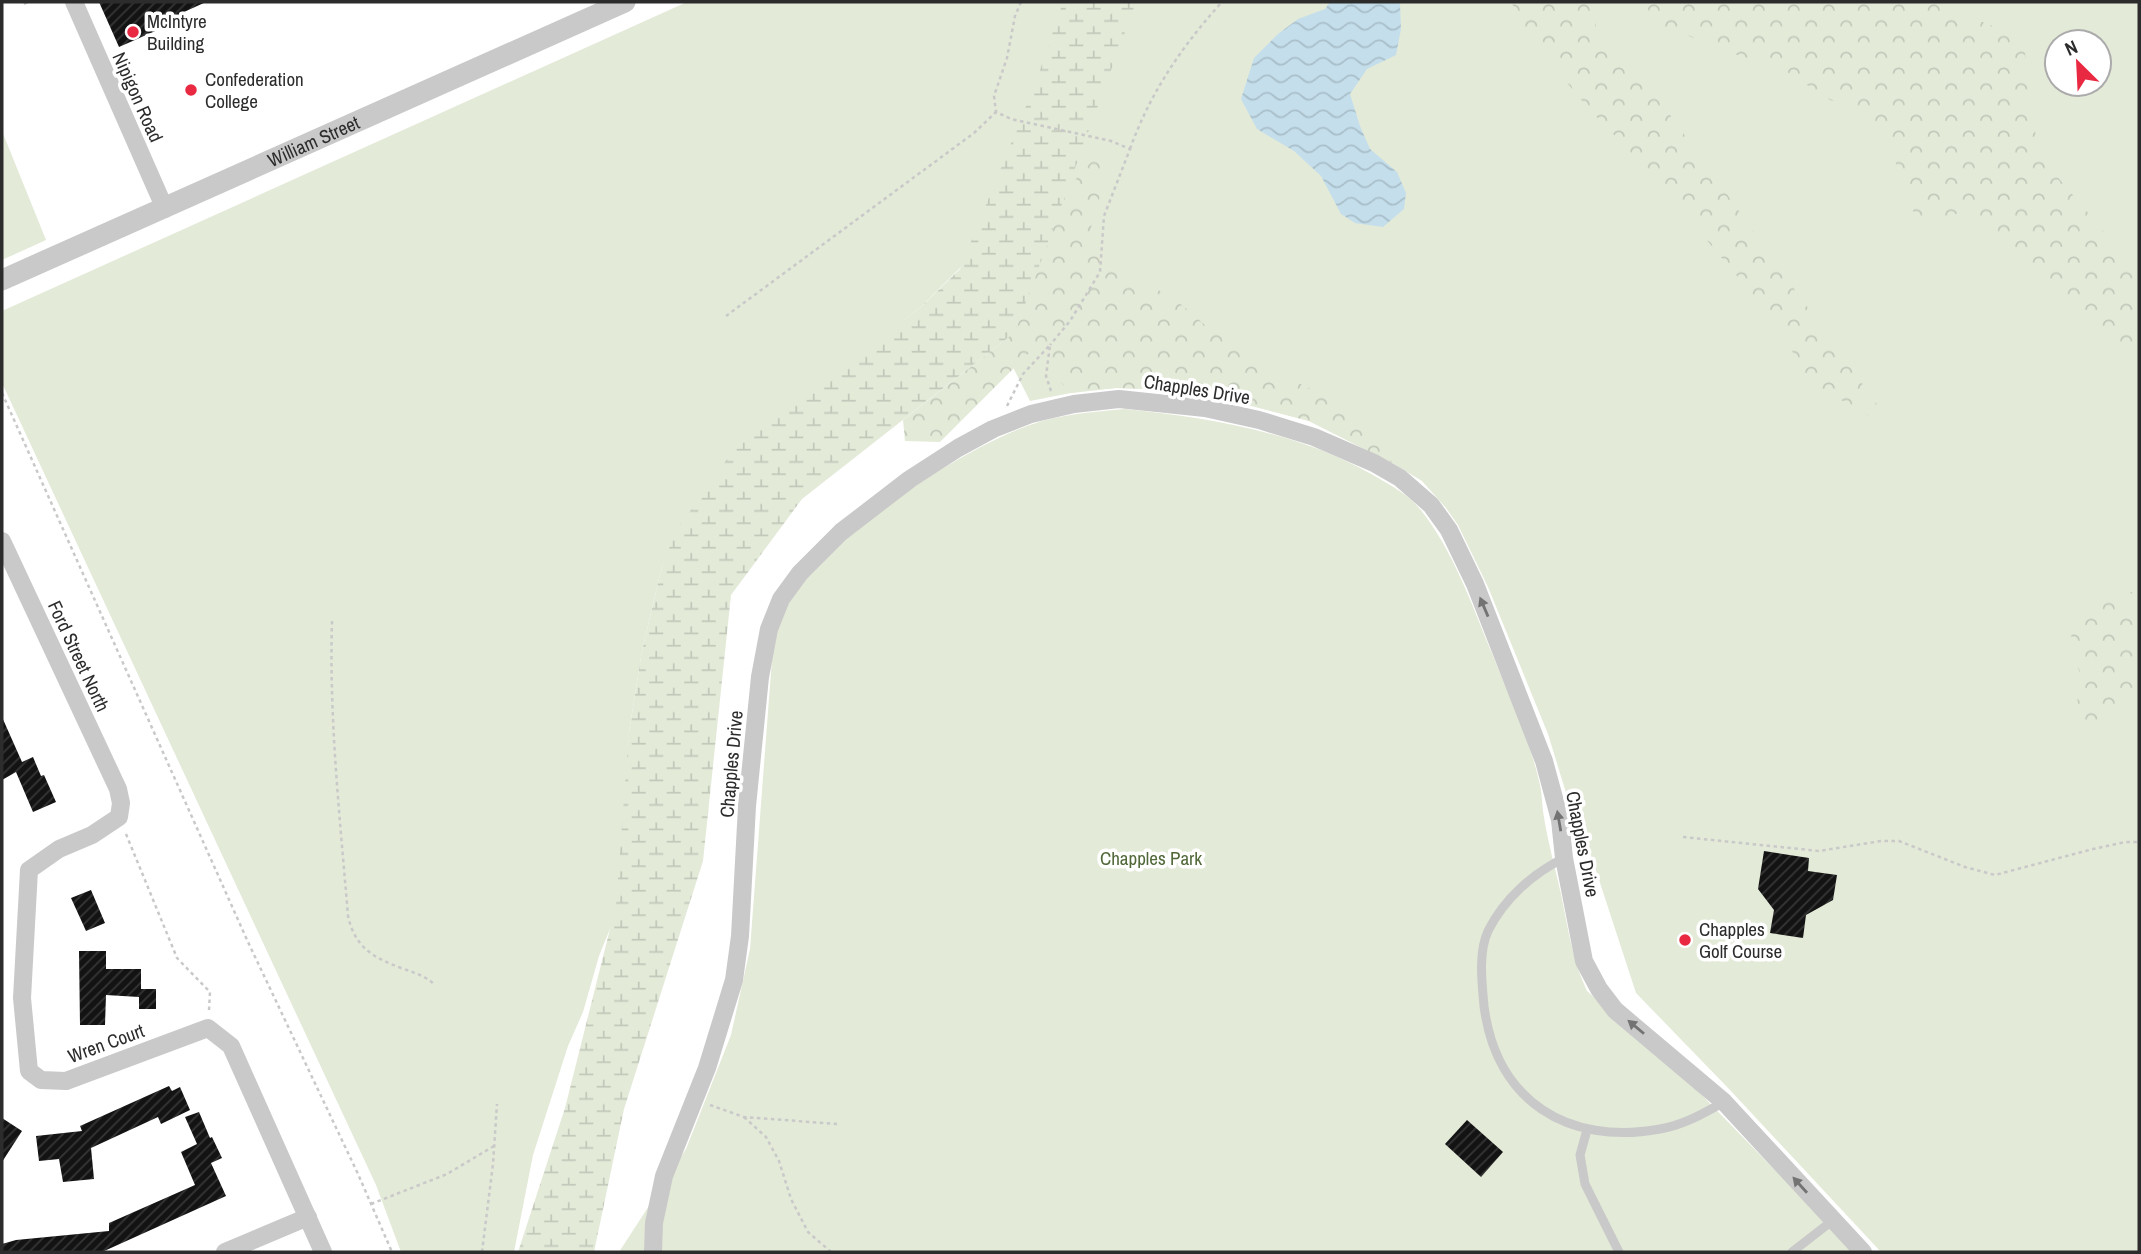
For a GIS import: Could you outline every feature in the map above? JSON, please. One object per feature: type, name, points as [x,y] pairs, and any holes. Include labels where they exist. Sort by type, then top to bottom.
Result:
[{"type":"street","name":"Nipigon Road","points":[[74,2],[165,209]]},
{"type":"street","name":"William Street","points":[[2,281],[165,209],[601,6],[625,2]]},
{"type":"street","name":"Chapples Drive","points":[[653,1252],[654,1223],[664,1176],[719,1036],[738,958],[747,806],[760,677],[769,629],[781,599],[820,551],[863,514],[942,458],[983,434],[1031,414],[1091,401],[1150,401],[1205,408],[1259,420],[1314,437],[1374,463],[1412,487],[1431,505],[1449,530],[1492,624],[1544,761],[1560,820],[1564,859],[1584,961],[1599,989],[1615,1010],[1724,1102],[1863,1252]]},
{"type":"street","name":"Ford Street North","points":[[2,541],[118,789],[121,803],[119,817]]},
{"type":"street","name":"Wren Court","points":[[119,817],[92,835],[58,849],[29,870],[22,998],[30,1071],[41,1080],[66,1081],[208,1028]]},
{"type":"street","points":[[208,1028],[231,1046],[323,1252]]},
{"type":"street","points":[[225,1252],[307,1217]]},
{"type":"lane","points":[[1564,859],[1541,870],[1522,886],[1487,933],[1482,976],[1483,996],[1492,1036],[1507,1073],[1517,1089],[1545,1113],[1587,1130],[1627,1132],[1661,1129],[1694,1119],[1724,1102]]},
{"type":"lane","points":[[1587,1130],[1580,1155],[1585,1184],[1619,1252]]},
{"type":"lane","points":[[1792,1252],[1832,1221]]},
{"type":"path","points":[[996,112],[994,96],[1021,2]]},
{"type":"path","points":[[1004,425],[1012,391],[1023,374],[1070,321],[1100,271],[1104,216],[1141,119],[1179,53],[1222,2]]},
{"type":"path","points":[[996,112],[1011,119],[1111,141],[1130,149]]},
{"type":"path","points":[[726,316],[974,133],[996,112]]},
{"type":"path","points":[[1050,345],[1046,376],[1056,408]]},
{"type":"path","points":[[2,393],[248,942],[391,1252]]},
{"type":"path","points":[[332,621],[330,678],[334,746],[348,916],[352,935],[360,946],[373,954],[400,968],[425,975],[435,985]]},
{"type":"path","points":[[119,817],[177,958],[210,992],[208,1028]]},
{"type":"path","points":[[1683,837],[1819,851],[1881,841],[1899,841],[1995,876],[2093,849],[2125,842],[2139,842]]},
{"type":"path","points":[[694,1100],[744,1117],[837,1124]]},
{"type":"path","points":[[482,1252],[498,1104]]},
{"type":"path","points":[[744,1117],[766,1137],[779,1161],[791,1199],[808,1232],[831,1252]]},
{"type":"path","points":[[371,1204],[447,1174],[495,1145]]},
{"type":"green space","name":"Chapples Golf Course","points":[[687,2],[2139,2],[2139,1252],[1881,1252],[1636,993],[1548,734],[1488,587],[1458,525],[1422,481],[1309,421],[1179,390],[1116,388],[1081,391],[1030,401],[962,266],[921,307],[806,395],[714,481],[695,506],[662,566],[642,651],[629,732],[626,797],[631,877],[599,956],[583,1012],[568,1046],[533,1155],[514,1252],[401,1252],[376,1185],[2,383],[2,311]]},
{"type":"green space","points":[[1063,2],[1136,2],[1015,332],[802,499],[731,595],[703,861],[624,1109],[594,1252],[518,1252],[565,1108],[616,905],[629,732],[642,651],[662,566],[678,527],[736,446],[921,307],[960,269],[1037,79]]},
{"type":"green space","points":[[1511,2],[1602,2],[1596,11],[1596,41],[1646,81],[1898,434],[1848,403],[1816,390],[1801,372],[1784,332],[1647,169],[1588,108],[1534,43]]},
{"type":"green space","points":[[1644,2],[1951,2],[1970,17],[2023,38],[2038,154],[2129,261],[2139,281],[2139,357],[2047,292],[1962,209],[1943,225],[1916,219],[1890,147],[1856,107],[1830,100],[1781,68],[1714,48],[1689,36],[1660,32]]},
{"type":"green space","points":[[2,131],[46,240],[2,260]]},
{"type":"green space","points":[[1093,160],[1110,169],[1096,207],[1088,241],[1093,253],[1176,300],[1253,365],[1279,372],[1342,402],[1385,443],[1392,463],[1309,421],[1237,402],[1179,390],[1116,388],[1072,393],[1058,380],[1034,348],[940,442],[905,441],[903,420],[1015,332],[1068,188]]},
{"type":"green space","name":"Chapples Park","points":[[1125,409],[1221,422],[1315,448],[1386,482],[1420,509],[1442,542],[1460,577],[1531,751],[1571,943],[1587,991],[1691,1084],[1855,1252],[619,1252],[686,1149],[731,1035],[750,949],[772,659],[780,620],[789,598],[807,574],[833,548],[864,523],[898,497],[969,453],[1041,421]]},
{"type":"green space","points":[[2139,591],[2139,680],[2134,690],[2116,703],[2101,736],[2090,735],[2081,722],[2078,709],[2077,690],[2081,677],[2072,649],[2071,629],[2085,614],[2101,603],[2119,595]]},
{"type":"water","points":[[1330,2],[1400,4],[1401,29],[1396,55],[1367,69],[1350,94],[1370,149],[1397,172],[1406,193],[1404,209],[1383,227],[1355,223],[1341,214],[1321,176],[1294,151],[1257,129],[1241,99],[1254,58],[1298,19],[1325,9]]},
{"type":"building","name":"McIntyre Building","points":[[99,2],[206,2],[184,12],[187,17],[119,47]]},
{"type":"building","points":[[2,717],[22,762],[33,757],[56,802],[33,812],[16,772],[2,780]]},
{"type":"building","points":[[1764,851],[1809,858],[1808,871],[1837,875],[1833,900],[1806,915],[1803,938],[1770,933],[1774,910],[1758,889]]},
{"type":"building","points":[[91,890],[105,923],[86,931],[71,898]]},
{"type":"building","points":[[79,951],[106,951],[106,969],[141,969],[141,989],[156,989],[156,1009],[139,1009],[139,997],[106,995],[105,1025],[80,1025]]},
{"type":"building","points":[[169,1086],[172,1091],[180,1087],[190,1110],[161,1124],[158,1117],[91,1148],[94,1179],[63,1182],[59,1159],[39,1161],[36,1136],[82,1131],[80,1126]]},
{"type":"building","points":[[199,1112],[222,1158],[211,1163],[226,1196],[102,1252],[2,1252],[2,1244],[16,1240],[109,1231],[109,1223],[195,1185],[181,1152],[197,1144],[185,1117]]},
{"type":"building","points":[[2,1118],[22,1131],[2,1162]]},
{"type":"building","points":[[1467,1120],[1503,1152],[1481,1177],[1445,1144]]},
{"type":"place","name":"McIntyre Building","points":[[133,32]]},
{"type":"place","name":"Confederation College","points":[[191,90]]},
{"type":"place","name":"Chapples Golf Course","points":[[1685,940]]}]
